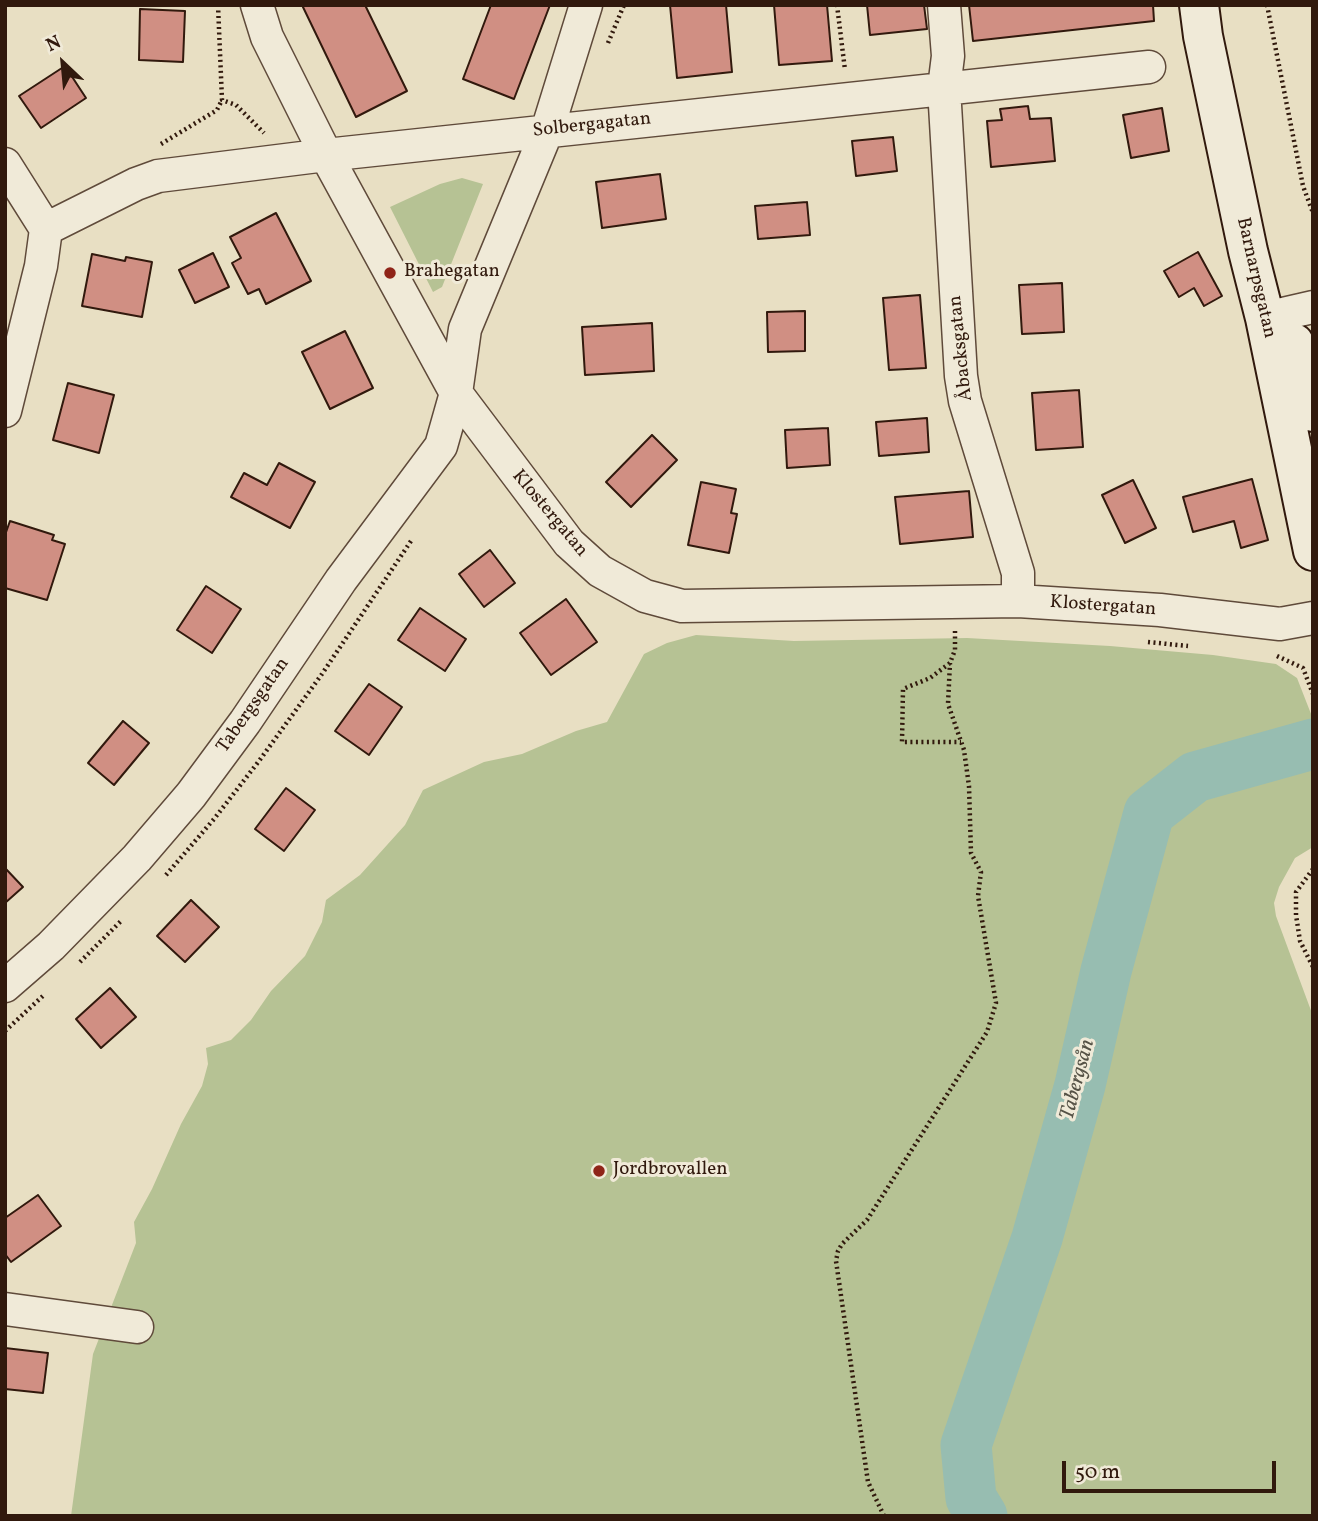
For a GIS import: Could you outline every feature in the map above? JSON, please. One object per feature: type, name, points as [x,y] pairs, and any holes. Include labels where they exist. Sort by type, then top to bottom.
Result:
[{"type":"main road","name":"Barnarpsgatan","points":[[1199,5],[1203,36],[1248,251],[1288,313],[1313,551]]},
{"type":"main road","name":"Barnarpsgatan","points":[[1219,5],[1229,90],[1313,412]]},
{"type":"street","name":"Klostergatan","points":[[257,5],[267,37],[326,155],[456,393],[569,543],[600,571],[645,596],[682,606],[1018,601],[1160,610],[1280,624],[1313,618]]},
{"type":"street","points":[[456,393],[465,329],[547,131],[586,5]]},
{"type":"street","name":"Åbacksgatan","points":[[944,5],[948,56],[944,88],[961,376],[965,401],[1018,573],[1018,601]]},
{"type":"street","name":"Solbergagatan","points":[[46,229],[136,184],[158,176],[326,155],[1149,67]]},
{"type":"street","points":[[5,164],[46,229],[41,266],[5,411]]},
{"type":"street","name":"Tabergsgatan","points":[[5,986],[51,946],[137,858],[191,795],[245,722],[341,580],[441,446],[456,393]]},
{"type":"street","points":[[5,1308],[137,1327]]},
{"type":"path","points":[[218,5],[222,100],[236,105],[265,134],[286,141],[295,159]]},
{"type":"path","points":[[606,49],[624,5]]},
{"type":"path","points":[[837,5],[848,98]]},
{"type":"path","points":[[1267,5],[1303,186],[1313,213]]},
{"type":"path","points":[[942,630],[969,631]]},
{"type":"path","points":[[884,1516],[868,1482],[836,1261],[842,1244],[867,1220],[987,1032],[996,1003],[978,896],[981,873],[971,853],[969,786],[961,742],[948,704],[955,630]]},
{"type":"path","points":[[1148,642],[1201,648]]},
{"type":"path","points":[[1267,655],[1280,656],[1303,668],[1312,692]]},
{"type":"path","points":[[950,663],[930,678],[903,688],[902,742],[961,742]]},
{"type":"path","points":[[1313,869],[1296,892],[1296,915],[1300,942],[1313,967]]},
{"type":"green space","points":[[462,178],[483,184],[442,287],[433,292],[390,207],[440,184]]},
{"type":"green space","points":[[696,635],[794,641],[967,638],[1110,646],[1213,655],[1276,664],[1297,678],[1313,719],[1313,847],[1295,858],[1279,887],[1274,903],[1276,916],[1313,1016],[1313,1516],[71,1516],[93,1354],[136,1243],[134,1222],[202,1086],[208,1064],[206,1048],[231,1040],[251,1020],[271,991],[305,956],[322,922],[326,900],[360,875],[405,825],[423,790],[484,762],[522,754],[576,731],[607,722],[644,654],[667,643]]},
{"type":"building","points":[[302,5],[365,5],[407,91],[356,117]]},
{"type":"building","points":[[491,5],[550,5],[514,99],[463,79]]},
{"type":"building","points":[[670,5],[726,5],[732,72],[677,78]]},
{"type":"building","points":[[774,5],[827,5],[832,61],[779,65]]},
{"type":"building","points":[[867,5],[924,5],[927,29],[870,35]]},
{"type":"building","points":[[969,5],[1153,5],[1154,21],[973,41]]},
{"type":"building","points":[[140,9],[185,11],[183,62],[139,60]]},
{"type":"building","points":[[65,66],[86,98],[41,128],[19,96]]},
{"type":"building","points":[[1028,106],[1030,119],[1051,118],[1055,161],[991,167],[987,121],[1002,120],[1000,109]]},
{"type":"building","points":[[1162,108],[1169,151],[1131,158],[1123,115]]},
{"type":"building","points":[[893,137],[897,171],[856,176],[852,141]]},
{"type":"building","points":[[660,174],[666,219],[602,228],[596,182]]},
{"type":"building","points":[[807,202],[810,235],[758,239],[755,206]]},
{"type":"building","points":[[276,213],[311,281],[266,304],[259,289],[248,294],[232,263],[241,258],[230,237]]},
{"type":"building","points":[[1198,252],[1222,296],[1204,306],[1194,288],[1179,297],[1164,271]]},
{"type":"building","points":[[213,253],[229,287],[195,303],[179,270]]},
{"type":"building","points":[[92,254],[125,261],[126,257],[152,262],[142,317],[82,306]]},
{"type":"building","points":[[1062,283],[1064,332],[1022,334],[1019,285]]},
{"type":"building","points":[[920,295],[926,368],[889,370],[883,298]]},
{"type":"building","points":[[805,311],[805,351],[768,352],[767,312]]},
{"type":"building","points":[[652,323],[654,371],[585,375],[582,327]]},
{"type":"building","points":[[345,331],[373,388],[330,409],[302,352]]},
{"type":"building","points":[[68,383],[114,395],[99,453],[53,440]]},
{"type":"building","points":[[1079,390],[1083,447],[1036,450],[1032,393]]},
{"type":"building","points":[[927,418],[929,452],[879,456],[876,422]]},
{"type":"building","points":[[828,428],[830,465],[787,468],[785,430]]},
{"type":"building","points":[[652,435],[677,460],[631,507],[606,482]]},
{"type":"building","points":[[279,463],[315,482],[290,528],[231,497],[244,473],[267,485]]},
{"type":"building","points":[[1252,479],[1268,540],[1241,548],[1234,521],[1193,532],[1183,497]]},
{"type":"building","points":[[1133,480],[1156,528],[1125,543],[1102,495]]},
{"type":"building","points":[[701,482],[736,489],[731,513],[737,514],[729,553],[688,545]]},
{"type":"building","points":[[969,491],[973,537],[900,544],[895,497]]},
{"type":"building","points":[[10,521],[54,535],[52,540],[65,544],[47,600],[5,588],[5,535]]},
{"type":"building","points":[[490,550],[515,583],[484,607],[459,574]]},
{"type":"building","points":[[206,586],[241,609],[212,653],[177,630]]},
{"type":"building","points":[[566,599],[597,642],[551,675],[520,633]]},
{"type":"building","points":[[420,608],[466,639],[445,671],[398,640]]},
{"type":"building","points":[[369,684],[402,707],[369,755],[335,731]]},
{"type":"building","points":[[123,721],[149,743],[114,785],[88,763]]},
{"type":"building","points":[[286,788],[315,810],[284,851],[255,829]]},
{"type":"building","points":[[5,868],[23,887],[5,903]]},
{"type":"building","points":[[191,900],[219,927],[185,962],[157,936]]},
{"type":"building","points":[[110,988],[136,1017],[101,1048],[76,1019]]},
{"type":"building","points":[[38,1195],[61,1226],[11,1262],[5,1254],[5,1218]]},
{"type":"building","points":[[5,1348],[48,1353],[43,1393],[5,1389]]},
{"type":"waterway","name":"Tabergsån","points":[[982,1516],[971,1498],[966,1445],[1037,1238],[1080,1085],[1106,971],[1149,813],[1195,777],[1313,744]]},
{"type":"place","name":"Brahegatan","points":[[390,273]]},
{"type":"place","name":"Jordbrovallen","points":[[599,1171]]}]
